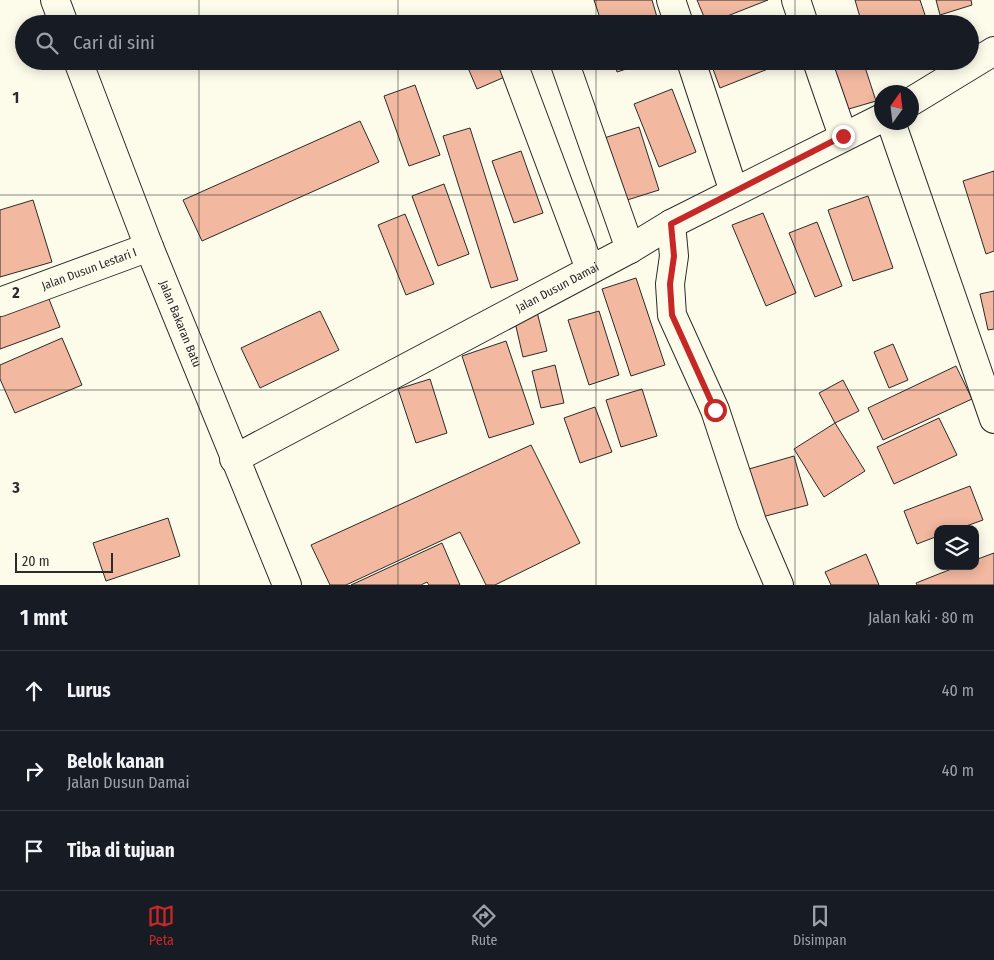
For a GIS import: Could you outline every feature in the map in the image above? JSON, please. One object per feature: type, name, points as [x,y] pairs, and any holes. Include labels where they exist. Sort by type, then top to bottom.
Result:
[{"type":"main road","points":[[55,0],[61,15]]},
{"type":"main road","points":[[672,0],[676,15]]},
{"type":"main road","points":[[796,0],[801,15]]},
{"type":"main road","points":[[979,60],[994,51]]},
{"type":"main road","name":"Jalan Bakaran Batu","points":[[81,70],[149,247],[286,585]]},
{"type":"main road","points":[[515,70],[590,270]]},
{"type":"main road","points":[[567,70],[630,248]]},
{"type":"main road","points":[[694,70],[734,192]]},
{"type":"main road","points":[[820,70],[843,136]]},
{"type":"main road","points":[[919,97],[963,70]]},
{"type":"main road","name":"Jalan Dusun Damai","points":[[234,459],[590,270],[671,224],[874,122]]},
{"type":"main road","points":[[894,130],[994,419]]},
{"type":"main road","points":[[671,224],[674,256],[670,284],[672,315],[715,410],[752,522],[779,585]]},
{"type":"main road","name":"Jalan Dusun Lestari I","points":[[0,302],[149,247]]},
{"type":"building","points":[[594,0],[652,0],[656,15],[599,15]]},
{"type":"building","points":[[697,0],[768,0],[730,15],[703,15]]},
{"type":"building","points":[[855,0],[920,0],[925,15],[859,15]]},
{"type":"building","points":[[936,0],[971,0],[972,5],[940,15]]},
{"type":"building","points":[[469,70],[504,70],[507,76],[477,89]]},
{"type":"building","points":[[713,70],[765,70],[720,88]]},
{"type":"building","points":[[830,70],[866,70],[874,95],[874,102],[842,111]]},
{"type":"building","points":[[415,85],[440,155],[409,166],[384,96]]},
{"type":"building","points":[[672,89],[696,152],[659,167],[634,104]]},
{"type":"building","points":[[360,121],[379,162],[202,241],[183,200]]},
{"type":"building","points":[[639,127],[659,190],[624,201],[604,138]]},
{"type":"building","points":[[470,128],[518,280],[491,288],[443,136]]},
{"type":"building","points":[[521,151],[543,213],[514,223],[492,161]]},
{"type":"building","points":[[994,171],[994,251],[986,254],[963,181]]},
{"type":"building","points":[[444,184],[469,254],[438,266],[412,196]]},
{"type":"building","points":[[868,196],[893,268],[853,281],[828,210]]},
{"type":"building","points":[[33,200],[52,262],[0,277],[0,210]]},
{"type":"building","points":[[763,213],[796,293],[766,306],[732,225]]},
{"type":"building","points":[[405,214],[434,284],[406,295],[378,225]]},
{"type":"building","points":[[817,222],[842,286],[815,297],[789,233]]},
{"type":"building","points":[[636,278],[665,365],[631,376],[602,289]]},
{"type":"building","points":[[994,291],[994,329],[988,330],[980,294]]},
{"type":"building","points":[[47,294],[60,327],[0,349],[0,312]]},
{"type":"building","points":[[320,311],[339,350],[260,388],[241,348]]},
{"type":"building","points":[[599,311],[619,375],[589,385],[568,320]]},
{"type":"building","points":[[537,312],[547,351],[523,357],[514,318]]},
{"type":"building","points":[[62,338],[82,385],[15,413],[0,379],[0,365]]},
{"type":"building","points":[[506,341],[534,424],[489,438],[462,356]]},
{"type":"building","points":[[893,344],[908,380],[889,388],[874,352]]},
{"type":"building","points":[[555,365],[564,403],[541,408],[532,371]]},
{"type":"building","points":[[956,366],[972,399],[883,440],[868,408]]},
{"type":"building","points":[[430,379],[447,433],[416,443],[398,389]]},
{"type":"building","points":[[843,380],[859,411],[835,423],[819,393]]},
{"type":"building","points":[[642,389],[657,436],[621,447],[606,400]]},
{"type":"building","points":[[595,407],[612,452],[580,463],[564,418]]},
{"type":"building","points":[[939,418],[957,455],[894,484],[877,447]]},
{"type":"building","points":[[835,423],[865,471],[824,497],[794,449]]},
{"type":"building","points":[[531,445],[580,543],[495,585],[486,585],[460,532],[346,585],[330,585],[311,545]]},
{"type":"building","points":[[794,456],[808,505],[762,517],[749,469]]},
{"type":"building","points":[[970,486],[983,520],[969,525],[934,525],[934,538],[917,544],[904,511]]},
{"type":"building","points":[[168,518],[180,556],[106,581],[93,543]]},
{"type":"building","points":[[442,543],[460,585],[429,585],[427,582],[421,585],[351,585]]},
{"type":"building","points":[[994,553],[994,585],[917,585],[916,583],[949,570],[979,570],[979,559]]},
{"type":"building","points":[[866,554],[879,585],[831,585],[825,572]]},
{"type":"route","points":[[715,410],[672,315],[670,284],[674,256],[671,224],[843,136]]}]
